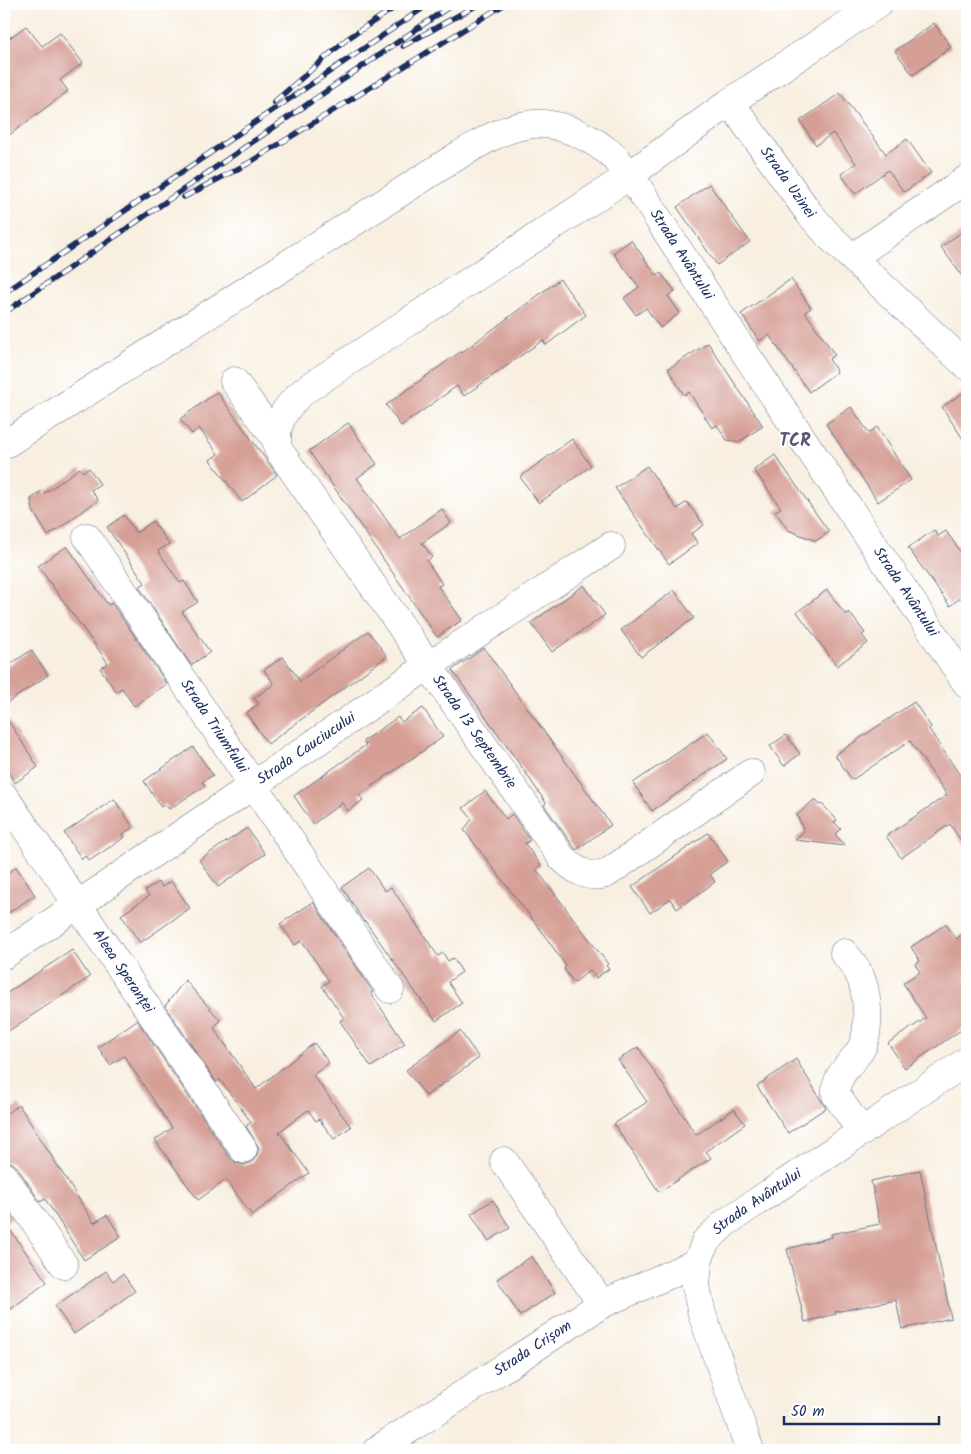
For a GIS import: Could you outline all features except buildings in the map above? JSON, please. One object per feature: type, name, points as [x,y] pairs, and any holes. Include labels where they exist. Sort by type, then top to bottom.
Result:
[{"type":"street","points":[[280,426],[291,402],[305,390],[630,175],[730,102],[878,4]]},
{"type":"street","name":"Strada Uzinei","points":[[730,102],[809,214],[830,237],[967,366]]},
{"type":"street","name":"Strada Avântului","points":[[4,445],[459,155],[492,136],[522,125],[544,124],[578,132],[608,150],[630,175],[738,341],[967,684]]},
{"type":"street","points":[[853,257],[967,179]]},
{"type":"street","name":"Strada 13 Septembrie","points":[[234,382],[280,426],[278,449],[562,858],[574,869],[596,877],[606,874],[751,772]]},
{"type":"street","name":"Strada Triumfului","points":[[87,537],[390,989]]},
{"type":"street","name":"Strada Cauciucului","points":[[4,955],[255,786],[428,666],[611,546]]},
{"type":"street","name":"Aleea Speranței","points":[[4,796],[243,1149]]},
{"type":"street","points":[[844,953],[858,972],[865,990],[866,1022],[863,1046],[840,1076],[836,1095],[862,1132]]},
{"type":"street","name":"Strada Avântului","points":[[750,1450],[702,1314],[696,1286],[698,1262],[705,1242],[725,1223],[967,1061]]},
{"type":"street","points":[[504,1161],[602,1304]]},
{"type":"street","points":[[4,1176],[64,1265]]},
{"type":"street","name":"Strada Crișom","points":[[377,1450],[602,1304],[698,1262]]},
{"type":"railway","points":[[274,102],[347,39],[400,4]]},
{"type":"railway","points":[[4,293],[429,4]]},
{"type":"railway","points":[[4,313],[453,4]]},
{"type":"railway","points":[[403,46],[479,4]]},
{"type":"railway","points":[[184,197],[247,164],[505,4]]},
{"type":"district","name":"TCR","points":[[795,441]]}]
